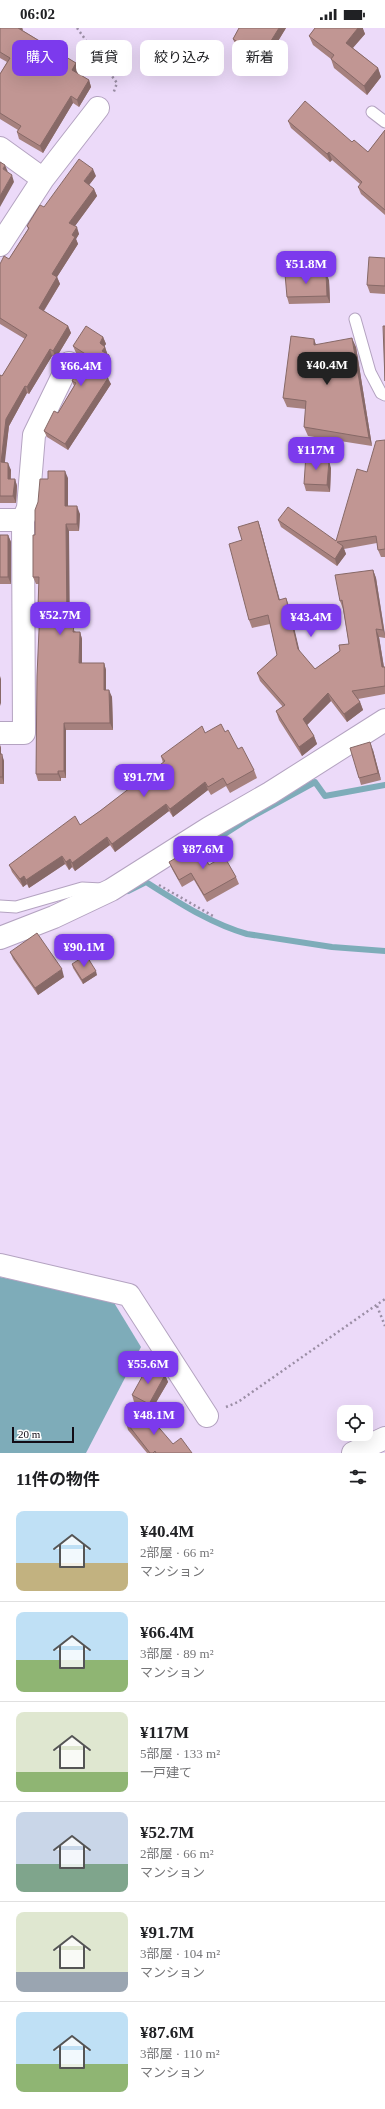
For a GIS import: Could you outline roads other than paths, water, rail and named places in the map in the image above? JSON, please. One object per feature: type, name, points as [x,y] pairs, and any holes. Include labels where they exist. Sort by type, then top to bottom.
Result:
[{"type":"street","points":[[0,246],[43,179],[98,108]]},
{"type":"street","points":[[0,148],[43,179]]},
{"type":"street","points":[[0,733],[24,733],[23,520],[28,508],[34,435],[68,363]]},
{"type":"street","points":[[0,520],[23,520]]},
{"type":"street","points":[[0,938],[54,917],[111,890],[209,828],[270,793],[385,720]]},
{"type":"street","points":[[0,1265],[129,1295],[207,1416]]},
{"type":"street","points":[[353,1453],[385,1438]]},
{"type":"lane","points":[[372,112],[385,122]]},
{"type":"lane","points":[[355,319],[370,372],[381,394],[385,395]]},
{"type":"lane","points":[[0,906],[16,907],[82,888],[111,890]]},
{"type":"waterway","points":[[195,853],[248,819],[315,782],[325,796],[385,785]]},
{"type":"waterway","points":[[128,891],[146,882],[183,905],[208,918],[234,930],[247,934],[332,947],[385,951]]}]
